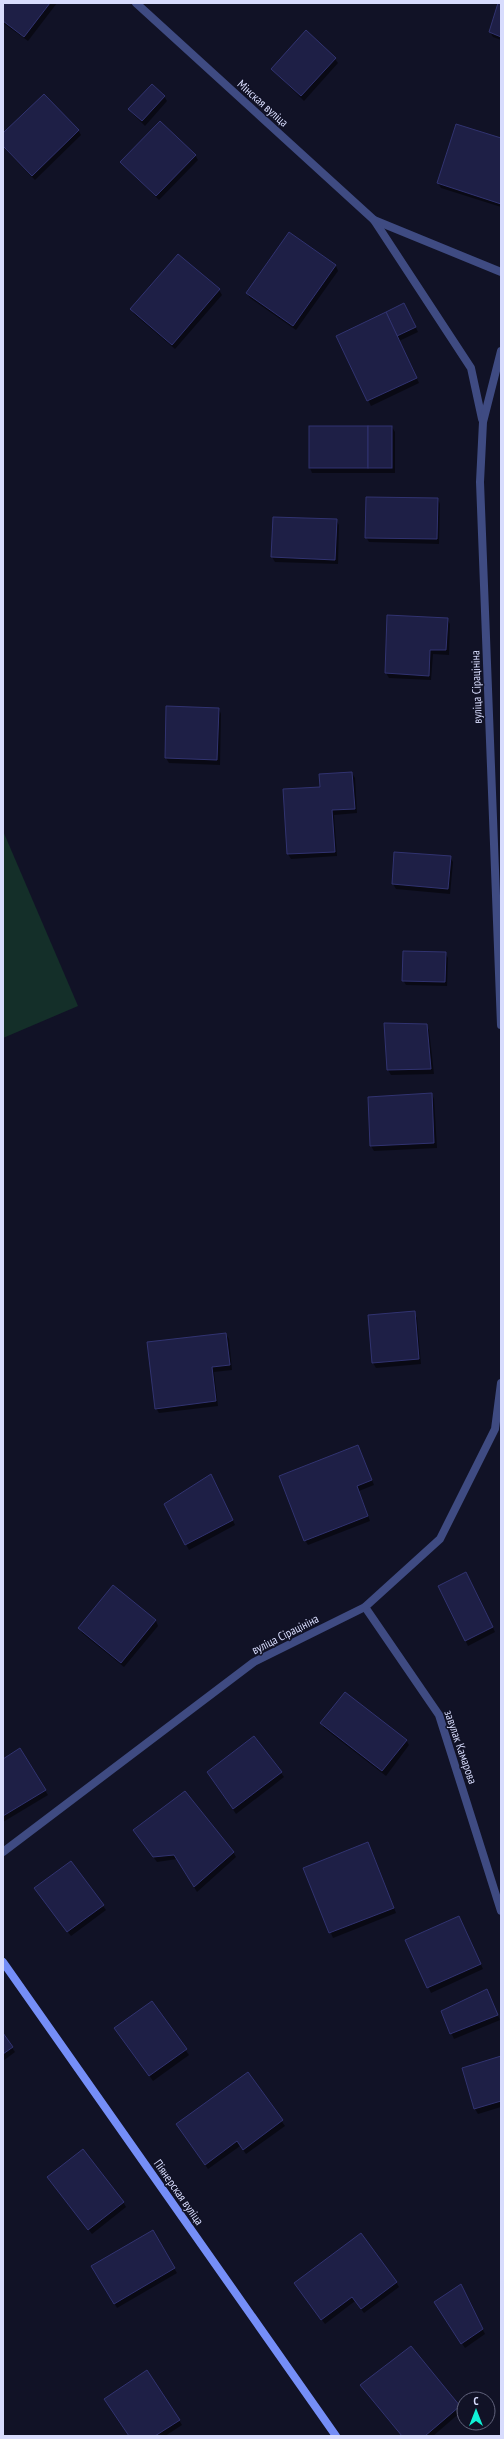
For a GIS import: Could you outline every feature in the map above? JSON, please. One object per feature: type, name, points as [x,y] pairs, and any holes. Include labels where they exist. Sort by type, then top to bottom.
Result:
[{"type":"street","name":"Мінская вуліца","points":[[136,3],[374,220],[471,368],[483,422]]},
{"type":"street","name":"Мінская вуліца","points":[[374,220],[501,272]]},
{"type":"street","name":"вуліца Сірацініна","points":[[501,351],[483,422],[480,482],[501,1025]]},
{"type":"street","name":"вуліца Сірацініна","points":[[3,1852],[254,1662],[365,1607],[440,1540],[498,1429],[501,1383]]},
{"type":"street","name":"завулак Камарова","points":[[365,1607],[440,1715],[501,1911]]},
{"type":"street","name":"Піянерская вуліца","points":[[3,1962],[336,2436]]},
{"type":"green space","points":[[3,831],[78,1006],[3,1038]]},
{"type":"building","points":[[3,3],[50,3],[24,37],[3,21]]},
{"type":"building","points":[[498,3],[501,3],[501,37],[489,32]]},
{"type":"building","points":[[306,30],[336,58],[301,96],[271,69]]},
{"type":"building","points":[[152,84],[165,96],[142,121],[128,109]]},
{"type":"building","points":[[44,94],[79,130],[32,176],[3,146],[3,133]]},
{"type":"building","points":[[160,121],[196,155],[156,196],[120,162]]},
{"type":"building","points":[[456,124],[501,138],[501,204],[437,183]]},
{"type":"building","points":[[289,232],[336,265],[293,326],[246,293]]},
{"type":"building","points":[[178,254],[220,289],[172,345],[130,309]]},
{"type":"building","points":[[404,303],[416,327],[397,336],[386,312]]},
{"type":"building","points":[[386,312],[417,378],[367,401],[336,336]]},
{"type":"building","points":[[309,426],[368,426],[368,468],[309,468]]},
{"type":"building","points":[[368,426],[392,426],[392,468],[368,468]]},
{"type":"building","points":[[366,497],[438,498],[437,539],[365,538]]},
{"type":"building","points":[[273,517],[337,519],[335,560],[271,557]]},
{"type":"building","points":[[387,615],[448,618],[446,650],[430,650],[429,676],[385,673]]},
{"type":"building","points":[[166,706],[219,708],[217,760],[165,758]]},
{"type":"building","points":[[352,772],[355,809],[332,810],[335,852],[287,854],[283,789],[320,787],[319,774]]},
{"type":"building","points":[[394,852],[451,856],[448,889],[392,884]]},
{"type":"building","points":[[403,951],[446,952],[445,982],[402,981]]},
{"type":"building","points":[[384,1023],[427,1024],[431,1069],[387,1070]]},
{"type":"building","points":[[432,1093],[434,1143],[370,1146],[368,1097]]},
{"type":"building","points":[[415,1311],[419,1359],[372,1363],[368,1315]]},
{"type":"building","points":[[226,1333],[230,1365],[212,1367],[216,1401],[155,1409],[147,1342]]},
{"type":"building","points":[[358,1445],[372,1480],[357,1486],[368,1516],[304,1541],[279,1476]]},
{"type":"building","points":[[211,1474],[233,1520],[185,1545],[164,1504]]},
{"type":"building","points":[[466,1572],[493,1627],[465,1641],[438,1586]]},
{"type":"building","points":[[113,1585],[156,1620],[121,1663],[78,1628]]},
{"type":"building","points":[[345,1692],[407,1740],[382,1771],[320,1723]]},
{"type":"building","points":[[254,1736],[282,1772],[233,1809],[207,1772]]},
{"type":"building","points":[[20,1748],[46,1790],[3,1816],[3,1759]]},
{"type":"building","points":[[185,1791],[234,1852],[194,1887],[174,1855],[153,1857],[133,1830]]},
{"type":"building","points":[[368,1842],[394,1908],[329,1933],[303,1868]]},
{"type":"building","points":[[71,1861],[104,1905],[67,1932],[34,1888]]},
{"type":"building","points":[[459,1916],[481,1964],[427,1988],[405,1940]]},
{"type":"building","points":[[487,1989],[498,2015],[450,2034],[441,2011]]},
{"type":"building","points":[[152,2001],[187,2049],[149,2076],[114,2028]]},
{"type":"building","points":[[3,2033],[13,2047],[3,2054]]},
{"type":"building","points":[[501,2056],[501,2101],[474,2109],[462,2068]]},
{"type":"building","points":[[248,2072],[283,2120],[243,2150],[237,2141],[205,2165],[176,2124]]},
{"type":"building","points":[[83,2149],[124,2202],[88,2230],[47,2177]]},
{"type":"building","points":[[153,2230],[175,2268],[114,2304],[91,2266]]},
{"type":"building","points":[[361,2233],[397,2282],[361,2309],[352,2297],[321,2320],[294,2283]]},
{"type":"building","points":[[461,2284],[483,2329],[461,2344],[434,2302]]},
{"type":"building","points":[[411,2346],[456,2401],[456,2409],[425,2436],[402,2436],[360,2385]]},
{"type":"building","points":[[147,2370],[180,2420],[155,2436],[129,2436],[104,2399]]}]
